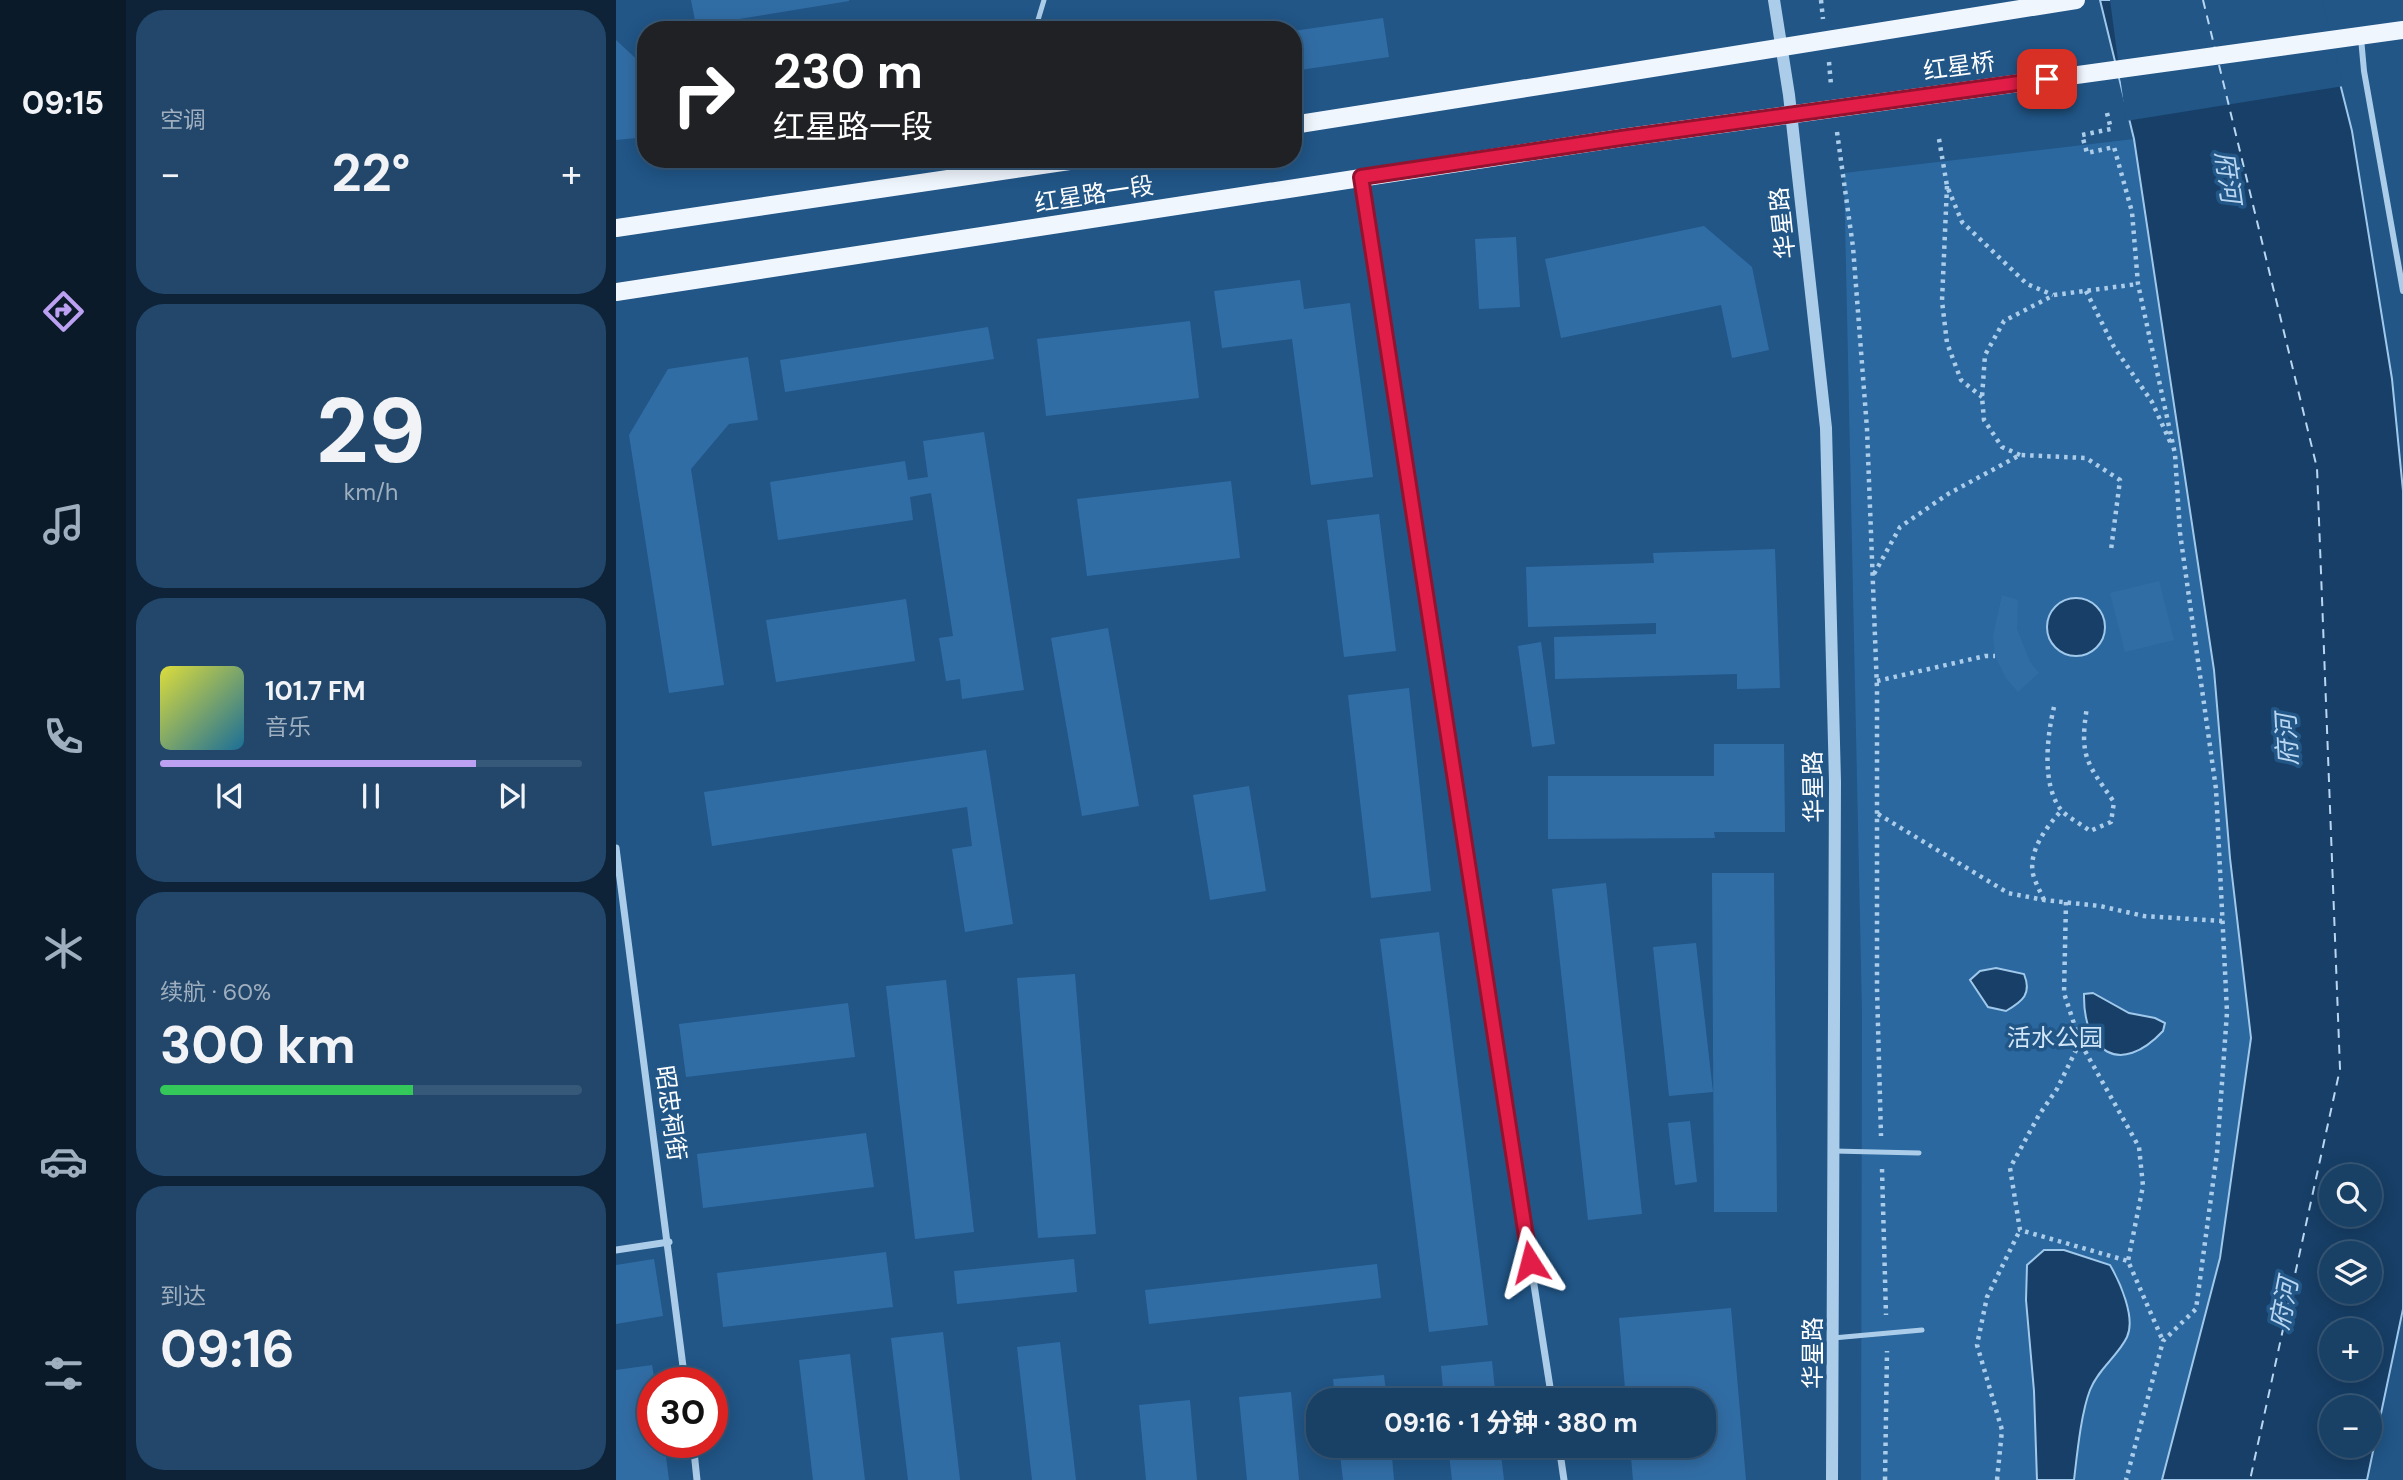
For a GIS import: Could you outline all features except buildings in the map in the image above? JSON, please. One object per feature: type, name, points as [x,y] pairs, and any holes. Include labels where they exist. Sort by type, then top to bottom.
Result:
[{"type":"main road","name":"红星桥","points":[[1302,124],[1613,73],[1859,37],[2076,0]]},
{"type":"main road","name":"红星桥","points":[[1621,138],[2403,30]]},
{"type":"main road","name":"红星路一段","points":[[616,292],[1621,138]]},
{"type":"main road","name":"红星路一段","points":[[616,228],[1015,168]]},
{"type":"street","name":"华星路","points":[[1774,0],[1789,95],[1826,428],[1835,782],[1832,1480]]},
{"type":"street","points":[[2353,37],[2364,71],[2403,290]]},
{"type":"street","points":[[1361,177],[1550,1388]]},
{"type":"street","name":"昭忠祠街","points":[[616,848],[683,1367]]},
{"type":"street","points":[[616,1250],[668,1242]]},
{"type":"street","points":[[694,1458],[697,1480]]},
{"type":"street","points":[[1561,1458],[1564,1480]]},
{"type":"lane","points":[[1038,21],[1044,0]]},
{"type":"lane","points":[[1833,1151],[1919,1153]]},
{"type":"lane","points":[[1833,1338],[1922,1330]]},
{"type":"path","points":[[1821,0],[1824,27]]},
{"type":"path","points":[[1828,54],[1833,95]]},
{"type":"path","points":[[2107,113],[2111,129],[2082,135],[2087,153],[2114,146],[2132,212],[2138,284],[2175,454],[2179,533],[2216,789],[2227,1012],[2217,1153],[2196,1309],[2163,1341],[2126,1480]]},
{"type":"path","points":[[1836,122],[1855,273],[1867,429],[1877,681],[1877,989],[1888,1382],[1885,1480]]},
{"type":"path","points":[[1939,139],[1947,186],[1942,301],[1947,343],[1961,380],[1982,397]]},
{"type":"path","points":[[1947,186],[1962,222],[2027,284],[2054,295]]},
{"type":"path","points":[[2111,550],[2120,480],[2086,458],[2020,455],[2002,447],[1984,420],[1982,397],[1985,355],[2004,321],[2054,295],[2138,284]]},
{"type":"path","points":[[2086,291],[2113,347],[2152,402],[2175,454]]},
{"type":"path","points":[[1873,575],[1900,527],[1948,494],[2020,455]]},
{"type":"path","points":[[1877,681],[1995,656]]},
{"type":"path","points":[[2054,707],[2048,729],[2048,778],[2062,810],[2090,831],[2111,822],[2114,802],[2088,765],[2082,736],[2087,707]]},
{"type":"path","points":[[2044,900],[2033,875],[2032,859],[2047,827],[2062,810]]},
{"type":"path","points":[[1877,813],[2008,893],[2100,906],[2144,916],[2222,921]]},
{"type":"path","points":[[2066,902],[2064,993],[2080,1042],[2138,1147],[2143,1186],[2128,1261],[2163,1341]]},
{"type":"path","points":[[1997,1480],[2002,1430],[1977,1345],[1987,1297],[2020,1230],[2010,1168],[2039,1115],[2057,1089],[2080,1042]]},
{"type":"path","points":[[2020,1230],[2128,1261]]},
{"type":"green space","name":"活水公园","points":[[2134,139],[2214,670],[2230,858],[2251,1038],[2220,1258],[2162,1480],[1861,1480],[1862,1013],[1844,173]]},
{"type":"water","name":"府河","points":[[2100,0],[2319,0],[2352,131],[2392,379],[2403,491],[2403,1309],[2382,1409],[2382,1395],[2319,1395],[2319,1458],[2372,1458],[2367,1480],[2162,1480],[2220,1258],[2251,1038],[2230,858],[2214,670],[2134,139]]},
{"type":"water","points":[[2076,598],[2087,600],[2100,611],[2105,627],[2103,638],[2092,651],[2076,656],[2065,654],[2052,643],[2047,627],[2049,616],[2060,603]]},
{"type":"water","points":[[1996,968],[2024,974],[2026,981],[2024,996],[2006,1011],[1988,1007],[1970,980],[1980,971]]},
{"type":"water","points":[[2093,993],[2129,1013],[2155,1018],[2165,1023],[2163,1031],[2147,1045],[2132,1053],[2119,1055],[2107,1052],[2097,1043],[2090,1031],[2085,1014],[2084,994]]},
{"type":"water","points":[[2044,1250],[2064,1250],[2110,1265],[2122,1290],[2130,1320],[2123,1344],[2090,1390],[2082,1422],[2074,1480],[2037,1480],[2034,1391],[2026,1300],[2027,1265]]},
{"type":"pier","points":[[2110,0],[2322,0],[2344,86],[2126,121]]},
{"type":"ferry route","points":[[2203,0],[2215,49]]},
{"type":"ferry route","points":[[2219,65],[2317,468],[2340,1069],[2250,1480]]},
{"type":"route","points":[[1530,1262],[1361,177],[2047,79]]}]
